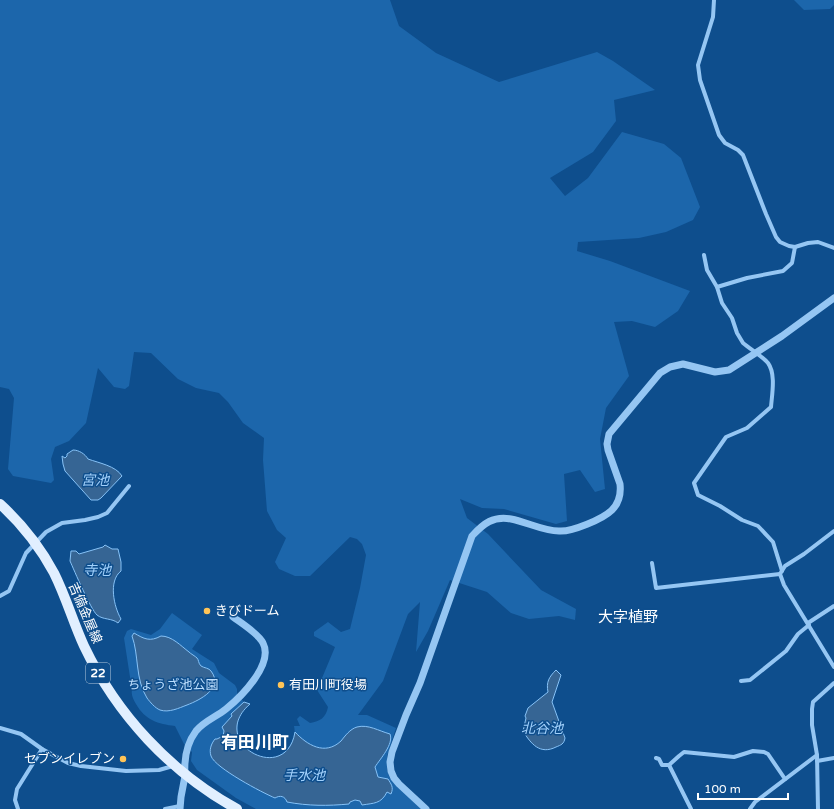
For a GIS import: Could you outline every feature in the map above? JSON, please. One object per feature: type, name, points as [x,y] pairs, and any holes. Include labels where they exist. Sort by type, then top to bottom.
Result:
[{"type":"main road","name":"吉備金屋線","points":[[0,504],[19,522],[36,544],[54,573],[82,642],[105,685],[118,704],[135,725],[173,766],[205,790],[237,809]]},
{"type":"street","points":[[714,0],[713,17],[698,65],[700,80],[719,135],[725,143],[738,150],[743,155],[776,237],[780,242],[795,247],[818,242],[834,248]]},
{"type":"street","points":[[717,287],[747,278],[783,271],[792,263],[795,247]]},
{"type":"street","points":[[704,255],[707,270],[717,287],[722,303],[732,318],[740,339],[768,363],[773,386],[771,407],[747,428],[726,437],[694,483],[698,495],[720,506],[742,520],[758,526],[773,542],[784,585],[834,665]]},
{"type":"street","points":[[426,809],[394,778],[391,771],[390,762],[392,752],[420,683],[472,536],[486,522],[494,519],[511,519],[553,531],[564,532],[584,526],[607,514],[616,506],[620,490],[620,484],[608,450],[607,444],[609,434],[658,376],[665,370],[679,365],[715,372],[729,370],[810,317],[834,298]]},
{"type":"street","points":[[0,596],[9,591],[26,553],[46,532],[55,525],[69,521],[98,517],[107,513],[129,486]]},
{"type":"street","points":[[652,562],[656,588],[781,572],[785,566],[804,554],[834,530]]},
{"type":"street","points":[[741,681],[748,681],[759,672],[763,671],[786,651],[798,634],[808,624],[834,606]]},
{"type":"street","points":[[165,809],[180,808],[188,749],[196,732],[207,721],[225,710],[236,700],[255,679],[262,666],[265,648],[262,641],[233,617]]},
{"type":"street","points":[[818,809],[817,755],[812,725],[813,702],[834,683]]},
{"type":"street","points":[[0,728],[21,734],[42,749],[68,763],[126,771],[159,770],[173,766]]},
{"type":"street","points":[[18,809],[16,800],[17,789],[42,749]]},
{"type":"street","points":[[669,765],[684,752],[737,757],[753,751],[760,751],[768,754],[785,779]]},
{"type":"street","points":[[750,809],[756,802],[817,755]]},
{"type":"street","points":[[656,758],[659,759],[662,764],[669,765]]},
{"type":"street","points":[[817,761],[834,758]]},
{"type":"street","points":[[669,765],[691,809]]},
{"type":"green space","name":"ちょうざ池公園","points":[[0,0],[390,0],[399,26],[436,53],[499,82],[597,52],[613,61],[655,90],[614,100],[616,121],[593,152],[550,178],[565,196],[588,178],[622,132],[664,144],[681,158],[700,207],[693,220],[666,232],[639,238],[578,242],[577,251],[610,261],[690,291],[678,311],[655,327],[632,321],[614,322],[629,376],[606,408],[600,439],[605,489],[595,492],[580,470],[564,474],[567,521],[556,524],[504,509],[482,508],[460,499],[467,518],[488,534],[541,590],[576,609],[575,620],[559,616],[529,619],[511,613],[487,592],[450,580],[428,631],[416,652],[420,602],[408,614],[383,681],[358,715],[367,715],[396,728],[387,756],[387,770],[390,778],[421,809],[256,809],[236,798],[197,770],[191,761],[192,752],[184,744],[175,726],[152,720],[144,714],[134,700],[124,638],[127,631],[131,629],[151,635],[160,629],[172,613],[202,635],[192,649],[214,663],[219,673],[235,685],[237,694],[244,702],[250,704],[241,716],[238,728],[240,739],[246,748],[255,755],[266,758],[277,756],[291,744],[294,738],[294,726],[300,726],[297,719],[300,716],[310,723],[322,718],[327,711],[328,707],[317,690],[335,647],[314,636],[314,632],[328,622],[341,632],[350,629],[366,555],[362,544],[357,539],[350,537],[310,576],[295,576],[279,569],[275,562],[286,538],[277,530],[267,511],[263,460],[264,438],[243,423],[228,402],[219,393],[196,388],[178,379],[151,353],[134,352],[129,386],[125,389],[114,387],[98,368],[86,423],[69,441],[55,447],[51,459],[54,480],[51,483],[13,476],[8,469],[14,398],[9,389],[0,387]]},
{"type":"green space","points":[[794,0],[834,0],[834,5],[830,9],[804,10]]},
{"type":"water","name":"宮池","points":[[73,450],[82,453],[88,459],[112,467],[122,476],[98,500],[91,500],[65,471],[62,456],[65,458],[67,454]]},
{"type":"water","name":"寺池","points":[[105,545],[112,549],[118,549],[121,562],[121,571],[117,575],[113,587],[114,601],[121,619],[118,623],[113,620],[99,617],[94,612],[70,561],[71,551],[76,551],[79,554],[103,547]]},
{"type":"water","points":[[134,633],[147,639],[165,636],[176,642],[197,658],[201,666],[211,671],[215,683],[213,688],[204,697],[177,709],[163,711],[156,708],[143,691],[132,636]]},
{"type":"water","name":"北谷池","points":[[556,670],[561,675],[552,702],[565,738],[561,745],[545,750],[536,747],[523,731],[526,718],[525,716],[528,708],[548,692],[547,685]]},
{"type":"water","name":"手水池","points":[[244,702],[250,704],[239,718],[237,732],[243,744],[253,753],[265,757],[278,756],[289,748],[295,732],[311,745],[323,748],[329,748],[335,745],[354,728],[361,726],[390,734],[391,738],[388,747],[375,767],[378,777],[388,779],[390,782],[392,787],[391,794],[387,792],[380,801],[362,805],[360,801],[355,800],[349,804],[341,805],[303,804],[287,802],[285,798],[282,797],[275,798],[240,780],[214,761],[210,754],[210,749],[215,739],[223,736],[224,731],[222,727],[232,716],[231,714]]},
{"type":"place","name":"きびドーム","points":[[207,611]]},
{"type":"place","name":"有田川町役場","points":[[281,685]]},
{"type":"place","name":"セブンイレブン","points":[[123,759]]},
{"type":"district","name":"大字植野","points":[[628,617]]},
{"type":"district","name":"有田川町","points":[[255,742]]}]
